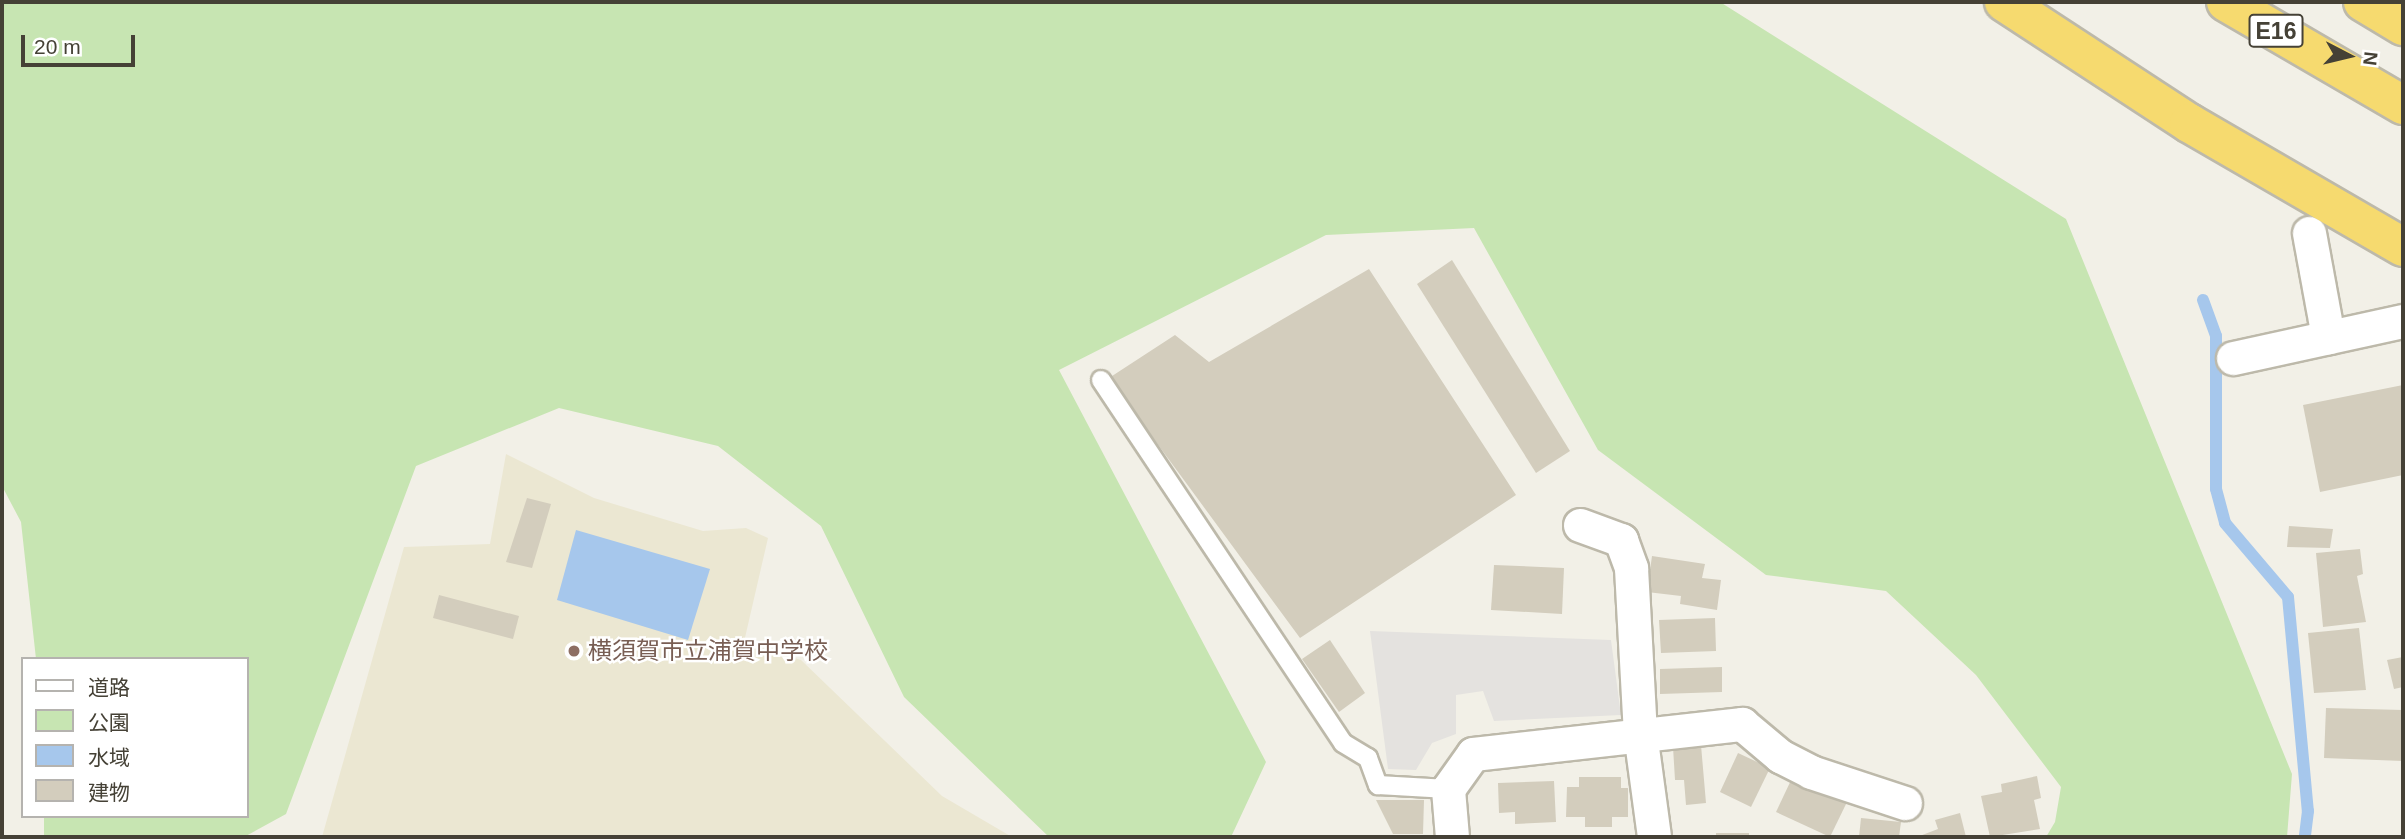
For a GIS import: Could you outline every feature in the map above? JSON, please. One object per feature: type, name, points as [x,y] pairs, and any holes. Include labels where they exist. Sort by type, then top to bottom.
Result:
[{"type":"highway","points":[[2004,2],[2189,123],[2388,238]]},
{"type":"highway","name":"E16","points":[[2226,2],[2403,78]]},
{"type":"highway","name":"E16","points":[[2274,2],[2328,48],[2403,105]]},
{"type":"highway","points":[[2363,2],[2403,25]]},
{"type":"street","points":[[2398,2],[2403,25]]},
{"type":"street","points":[[2309,233],[2328,337]]},
{"type":"street","points":[[2233,358],[2403,321]]},
{"type":"street","points":[[1580,525],[1620,540],[1630,568],[1640,733],[1654,837]]},
{"type":"street","points":[[1452,837],[1448,789],[1473,754],[1742,723],[1780,757],[1811,772],[1905,803]]},
{"type":"lane","points":[[1101,380],[1343,743],[1368,758],[1378,785],[1448,789]]},
{"type":"shaded area","name":"横須賀市立浦賀中学校","points":[[506,454],[594,498],[703,531],[746,528],[768,538],[744,642],[801,660],[942,796],[1012,837],[322,837],[404,547],[490,544]]},
{"type":"shaded area","points":[[1370,631],[1611,640],[1621,715],[1494,721],[1483,691],[1456,695],[1456,734],[1432,743],[1416,770],[1388,769]]},
{"type":"green space","points":[[2,2],[1720,2],[2066,219],[2292,774],[2287,837],[2046,837],[2055,822],[2061,787],[1976,675],[1886,591],[1766,575],[1598,450],[1474,228],[1326,235],[1059,370],[1266,762],[1231,837],[1049,837],[904,697],[821,526],[718,446],[559,408],[416,466],[286,814],[244,837],[44,837],[44,818],[248,818],[248,657],[36,657],[21,522],[2,486]]},
{"type":"water","points":[[576,530],[710,569],[688,640],[557,600]]},
{"type":"building","points":[[1452,260],[1570,451],[1536,473],[1417,284]]},
{"type":"building","points":[[1369,269],[1516,495],[1300,638],[1109,378],[1175,335],[1209,362]]},
{"type":"building","points":[[2403,385],[2403,475],[2320,492],[2303,405]]},
{"type":"building","points":[[527,498],[551,504],[532,568],[506,562]]},
{"type":"building","points":[[2289,526],[2333,529],[2330,548],[2287,547]]},
{"type":"building","points":[[2360,549],[2363,574],[2357,576],[2366,622],[2323,627],[2316,553]]},
{"type":"building","points":[[1652,556],[1705,564],[1702,578],[1721,580],[1717,610],[1680,604],[1681,596],[1647,592]]},
{"type":"building","points":[[1494,565],[1564,568],[1562,614],[1491,610]]},
{"type":"building","points":[[439,595],[519,616],[513,639],[433,618]]},
{"type":"building","points":[[1715,618],[1716,651],[1661,653],[1659,620]]},
{"type":"building","points":[[2359,628],[2366,690],[2314,693],[2308,633]]},
{"type":"building","points":[[1330,640],[1365,693],[1339,712],[1302,659]]},
{"type":"building","points":[[2403,657],[2403,687],[2394,689],[2387,660]]},
{"type":"building","points":[[1722,667],[1722,692],[1660,694],[1660,669]]},
{"type":"building","points":[[2326,708],[2403,710],[2403,761],[2324,758]]},
{"type":"building","points":[[1701,745],[1706,803],[1686,805],[1684,780],[1675,780],[1673,747]]},
{"type":"building","points":[[1738,753],[1770,768],[1751,807],[1720,792]]},
{"type":"building","points":[[1793,776],[1847,802],[1830,837],[1776,812]]},
{"type":"building","points":[[2037,776],[2041,798],[2034,800],[2040,829],[1990,837],[1981,796],[2002,792],[2001,784]]},
{"type":"building","points":[[1579,777],[1621,777],[1621,788],[1628,788],[1628,817],[1612,817],[1612,827],[1585,827],[1585,817],[1566,817],[1567,787],[1579,787]]},
{"type":"building","points":[[1554,781],[1556,822],[1515,824],[1515,812],[1499,813],[1498,783]]},
{"type":"building","points":[[1376,800],[1424,800],[1423,834],[1393,834]]},
{"type":"building","points":[[1960,813],[1966,837],[1917,837],[1938,829],[1935,820]]},
{"type":"building","points":[[1861,818],[1901,822],[1899,837],[1859,837]]},
{"type":"building","points":[[1716,833],[1749,833],[1749,837],[1716,837]]},
{"type":"waterway","points":[[2203,300],[2216,336],[2216,489],[2225,523],[2288,597],[2308,811],[2305,837]]},
{"type":"place","name":"横須賀市立浦賀中学校","points":[[574,651]]}]
